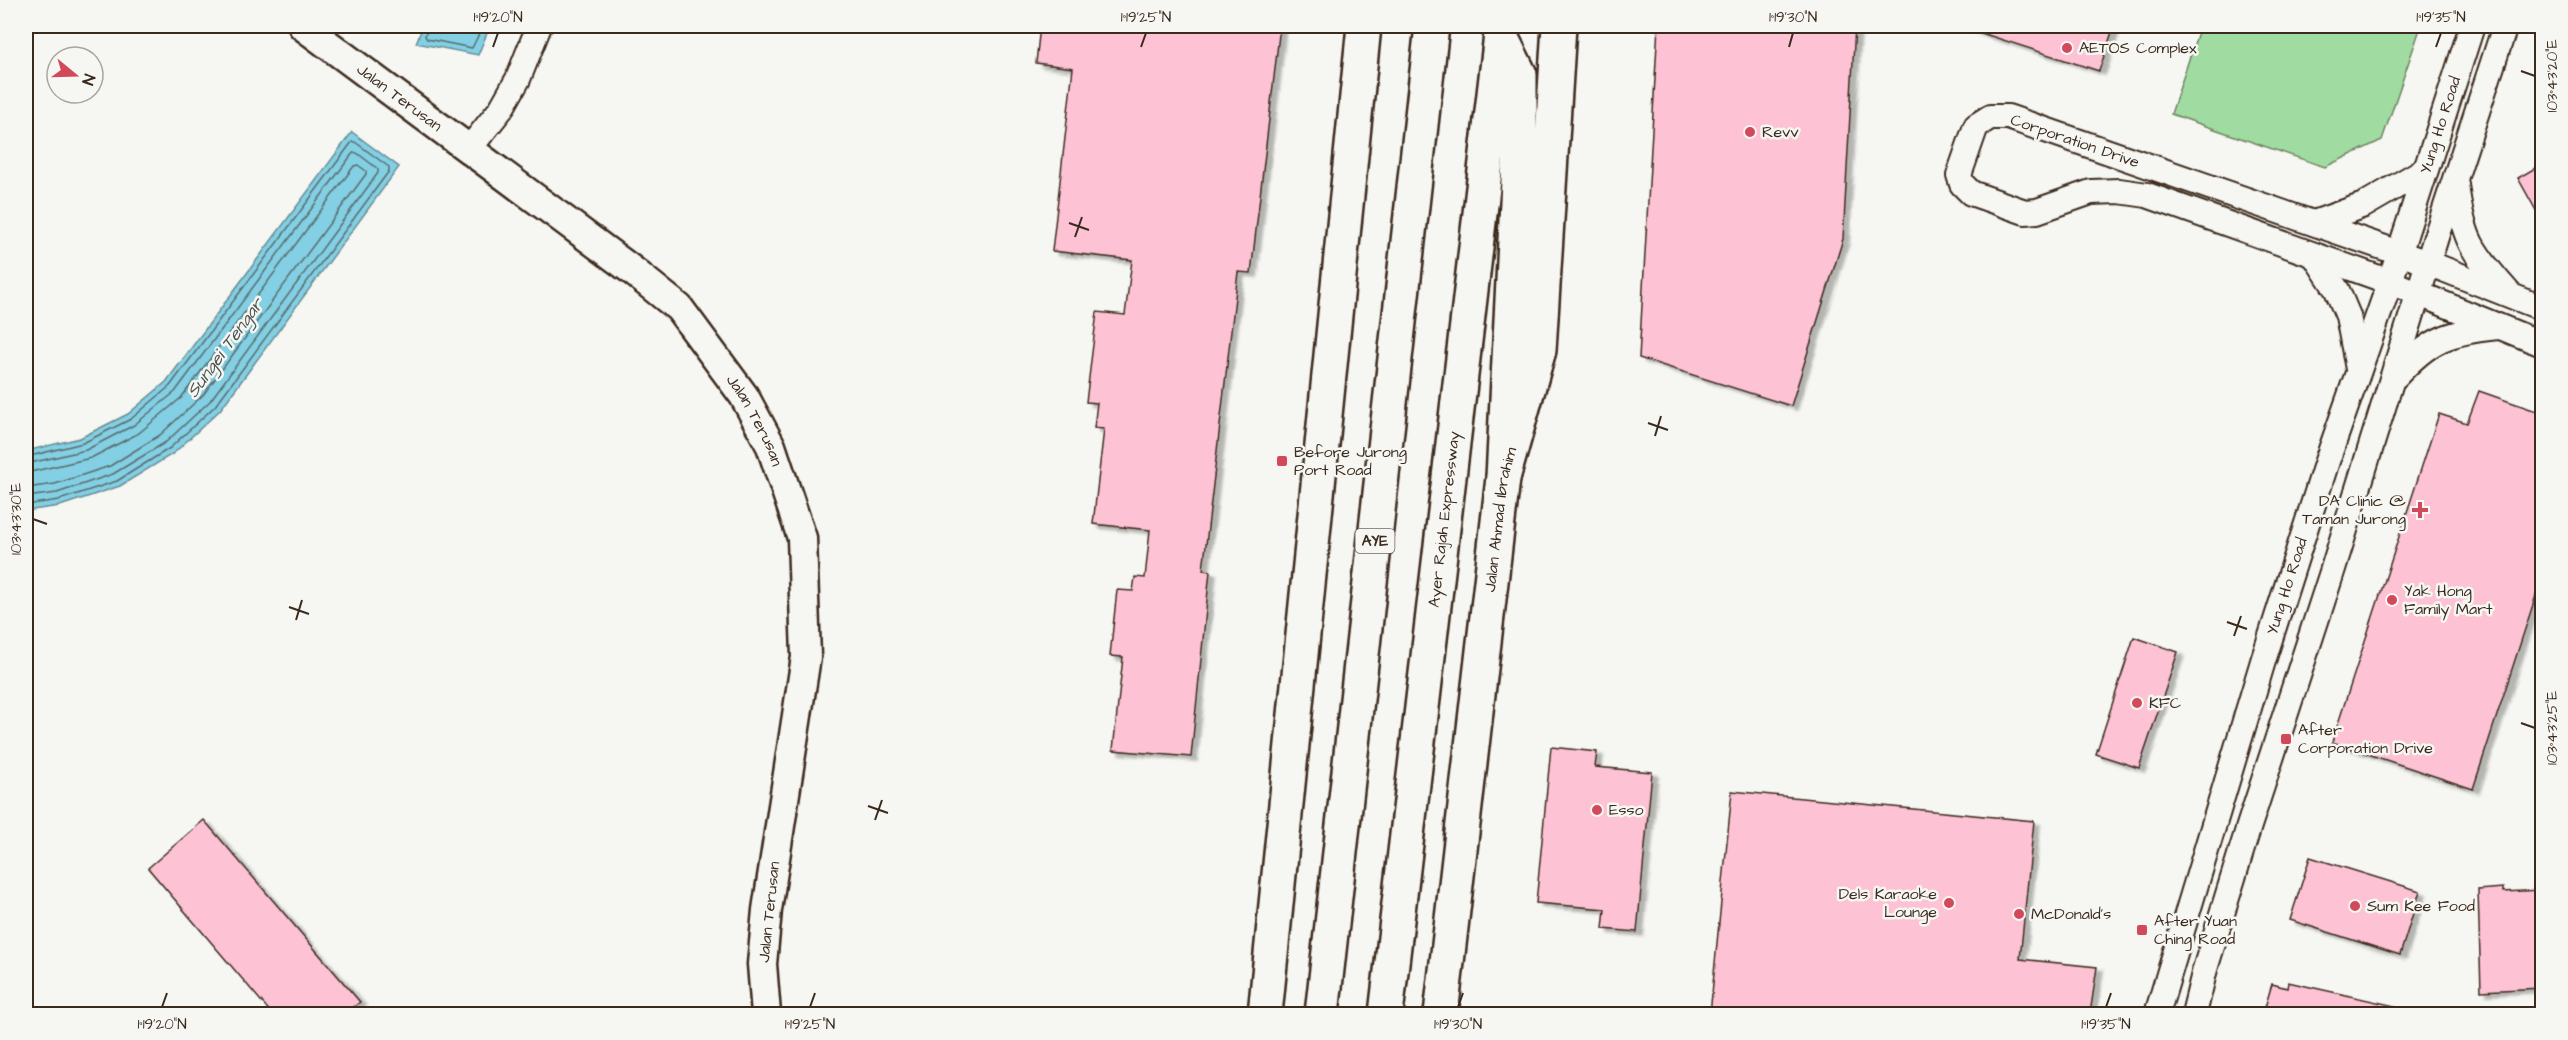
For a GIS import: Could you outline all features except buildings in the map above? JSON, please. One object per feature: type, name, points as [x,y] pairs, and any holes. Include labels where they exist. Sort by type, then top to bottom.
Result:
[{"type":"main road","points":[[1265,1014],[1364,26]]},
{"type":"main road","name":"AYE","points":[[1322,1014],[1432,26]]},
{"type":"main road","name":"Jalan Ahmad Ibrahim","points":[[1441,1014],[1503,478],[1539,350],[1559,26]]},
{"type":"main road","points":[[1502,31],[1520,75],[1520,142],[1503,478]]},
{"type":"main road","name":"Ayer Rajah Expressway","points":[[1386,1014],[1502,31]]},
{"type":"street","name":"Jalan Terusan","points":[[303,26],[633,271],[679,308],[744,396],[771,446],[802,538],[806,657],[766,910],[762,963],[766,1014]]},
{"type":"street","points":[[469,149],[501,109],[518,79],[539,26]]},
{"type":"street","name":"Yung Ho Road","points":[[2157,1014],[2263,661],[2327,461],[2390,282],[2472,26]]},
{"type":"street","name":"Yung Ho Road","points":[[2194,1014],[2205,969],[2249,826],[2505,26]]},
{"type":"street","name":"Corporation Drive","points":[[2542,308],[2428,263],[2008,117],[1990,117],[1976,126],[1959,175],[1962,184],[1971,193],[2025,212],[2037,212],[2091,192],[2119,191],[2147,195],[2390,282],[2542,344]]},
{"type":"street","points":[[2314,224],[2364,205],[2426,169]]},
{"type":"street","points":[[2455,179],[2460,217],[2469,243],[2485,267],[2510,295]]},
{"type":"street","points":[[2315,256],[2337,290],[2348,316],[2358,372]]},
{"type":"street","points":[[2392,380],[2415,355],[2441,338],[2466,330],[2501,327]]},
{"type":"green space","points":[[2200,26],[2421,26],[2382,140],[2325,167],[2171,114]]},
{"type":"water","points":[[423,26],[490,26],[478,55],[416,43]]},
{"type":"water","name":"Sungei Tengar","points":[[352,132],[399,167],[220,410],[174,453],[120,486],[60,506],[26,511],[26,451],[80,438],[128,414],[166,382]]},
{"type":"place","name":"AETOS Complex","points":[[2067,48]]},
{"type":"place","name":"Revv","points":[[1750,132]]},
{"type":"place","name":"Before Jurong Port Road","points":[[1282,461]]},
{"type":"place","name":"DA Clinic @ Taman Jurong","points":[[2420,510]]},
{"type":"place","name":"Yak Hong Family Mart","points":[[2392,600]]},
{"type":"place","name":"KFC","points":[[2137,703]]},
{"type":"place","name":"After Corporation Drive","points":[[2286,739]]},
{"type":"place","name":"Esso","points":[[1597,810]]},
{"type":"place","name":"Dels Karaoke Lounge","points":[[1949,903]]},
{"type":"place","name":"Sum Kee Food","points":[[2355,906]]},
{"type":"place","name":"McDonald's","points":[[2019,914]]},
{"type":"place","name":"After Yuan Ching Road","points":[[2142,930]]}]
